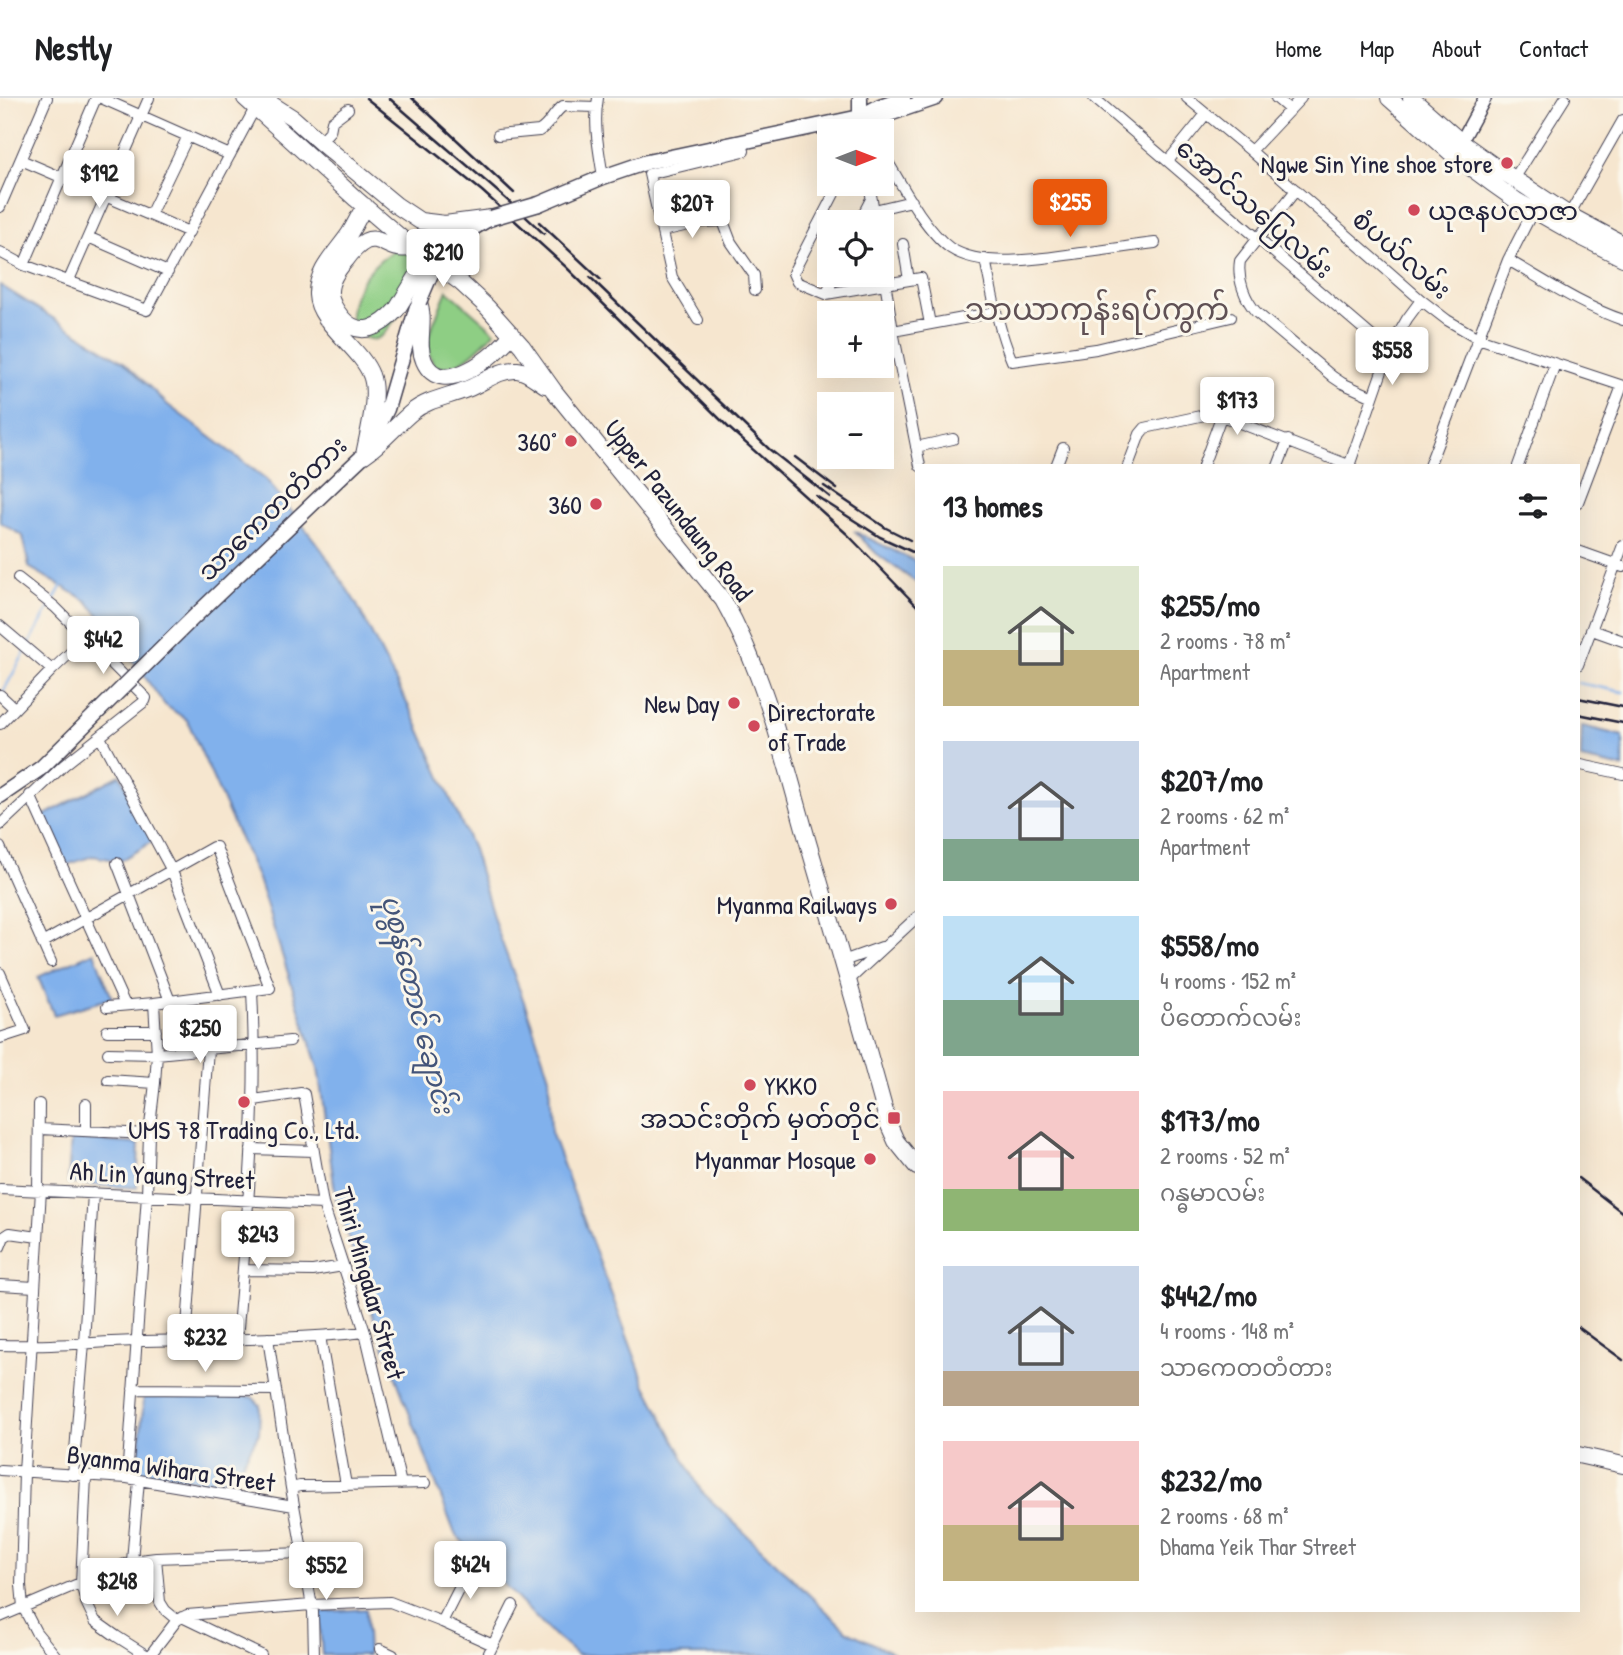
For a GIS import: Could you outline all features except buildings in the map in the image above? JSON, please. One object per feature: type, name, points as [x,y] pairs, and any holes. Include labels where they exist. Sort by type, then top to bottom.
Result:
[{"type":"main road","points":[[860,98],[861,119]]},
{"type":"main road","points":[[866,119],[880,106],[903,98]]},
{"type":"main road","points":[[875,119],[936,98]]},
{"type":"main road","points":[[1389,98],[1451,153],[1517,201],[1537,203],[1569,215],[1623,246]]},
{"type":"main road","points":[[1411,98],[1461,142],[1514,178],[1537,203],[1579,236],[1623,246]]},
{"type":"main road","points":[[252,101],[268,102],[293,118],[396,205],[420,221],[445,224],[491,218]]},
{"type":"main road","name":"Upper Pazundaung Road","points":[[252,101],[351,195],[413,248],[460,282],[487,307],[517,340],[554,391],[723,600],[751,656],[776,728],[888,1123],[896,1141],[915,1165]]},
{"type":"main road","name":"သာကေတတံတား","points":[[0,796],[41,768],[364,455],[387,409],[419,302],[436,262],[452,243],[491,218],[539,204],[647,162],[817,131]]},
{"type":"main road","points":[[364,455],[374,389],[371,374],[363,360],[323,314],[317,294],[321,274],[365,206]]},
{"type":"main road","points":[[413,248],[397,248],[380,240],[367,240],[355,249],[337,271],[331,285],[330,294],[336,312],[346,323],[360,329],[387,321],[422,268],[436,262]]},
{"type":"main road","points":[[419,302],[423,319],[423,357],[436,374],[444,376],[467,371],[506,342],[517,340]]},
{"type":"main road","points":[[496,375],[517,340]]},
{"type":"main road","points":[[364,455],[414,411],[430,401],[465,390],[496,375],[520,370],[554,391]]},
{"type":"main road","points":[[1580,1455],[1623,1465]]},
{"type":"street","points":[[0,206],[47,98]]},
{"type":"street","points":[[23,265],[98,98],[230,155]]},
{"type":"street","points":[[69,281],[149,98]]},
{"type":"street","name":"အောင်သပြေလမ်း","points":[[1094,98],[1389,351]]},
{"type":"street","name":"စံပယ်လမ်း","points":[[1187,98],[1447,320],[1478,338],[1623,386]]},
{"type":"street","points":[[1276,98],[1290,110]]},
{"type":"street","points":[[1251,151],[1301,98]]},
{"type":"street","points":[[1461,142],[1485,98]]},
{"type":"street","points":[[1514,178],[1564,98]]},
{"type":"street","points":[[0,252],[23,265],[147,310],[230,155],[252,101]]},
{"type":"street","points":[[498,135],[539,131],[563,106],[598,103],[597,137],[603,177]]},
{"type":"street","points":[[320,142],[330,131],[332,121],[348,109]]},
{"type":"street","points":[[1168,161],[1206,114]]},
{"type":"street","points":[[1569,215],[1623,120]]},
{"type":"street","points":[[150,215],[188,136]]},
{"type":"street","points":[[698,320],[672,277],[649,174],[744,151],[742,143]]},
{"type":"street","points":[[21,160],[189,232]]},
{"type":"street","points":[[894,172],[932,229],[950,247],[971,258],[1020,261],[1155,243]]},
{"type":"street","points":[[1296,190],[1240,261],[1241,284],[1249,304],[1257,313],[1333,377],[1373,397]]},
{"type":"street","points":[[833,196],[793,274],[797,282],[826,294],[864,287]]},
{"type":"street","points":[[871,198],[874,210],[912,201]]},
{"type":"street","points":[[865,210],[871,198]]},
{"type":"street","points":[[1430,464],[1508,260],[1537,203]]},
{"type":"street","points":[[662,231],[702,222],[723,221],[731,242],[754,275],[755,290]]},
{"type":"street","points":[[88,237],[168,272]]},
{"type":"street","points":[[903,244],[909,280]]},
{"type":"street","points":[[985,259],[996,312],[1012,361],[1096,349],[1231,317]]},
{"type":"street","points":[[1508,260],[1580,302],[1623,320]]},
{"type":"street","points":[[894,282],[919,277],[922,279],[930,324]]},
{"type":"street","points":[[826,294],[829,287]]},
{"type":"street","points":[[1350,464],[1389,351],[1421,300]]},
{"type":"street","points":[[894,331],[996,312]]},
{"type":"street","points":[[894,341],[920,464]]},
{"type":"street","points":[[1519,464],[1555,365]]},
{"type":"street","points":[[1580,497],[1623,386]]},
{"type":"street","points":[[1129,464],[1145,428],[1209,413],[1222,414],[1348,464]]},
{"type":"street","points":[[1203,464],[1222,414]]},
{"type":"street","points":[[916,447],[953,439]]},
{"type":"street","points":[[1279,464],[1288,440]]},
{"type":"street","points":[[1057,464],[1063,448]]},
{"type":"street","points":[[1580,660],[1619,565],[1623,545]]},
{"type":"street","points":[[1580,552],[1619,565]]},
{"type":"street","points":[[0,825],[64,765],[146,698],[55,607],[18,578]]},
{"type":"street","points":[[0,626],[52,670]]},
{"type":"street","points":[[1592,630],[1623,641]]},
{"type":"street","points":[[0,724],[86,638]]},
{"type":"street","points":[[0,695],[14,708]]},
{"type":"street","points":[[100,737],[172,871],[220,995]]},
{"type":"street","points":[[1581,765],[1623,774]]},
{"type":"street","points":[[30,795],[125,1005]]},
{"type":"street","points":[[0,847],[51,962]]},
{"type":"street","points":[[42,943],[213,847],[216,848],[270,988],[107,1007]]},
{"type":"street","points":[[117,863],[170,1001]]},
{"type":"street","points":[[849,980],[915,921]]},
{"type":"street","points":[[843,961],[886,946]]},
{"type":"street","points":[[0,973],[25,1030],[0,1038]]},
{"type":"street","points":[[237,1339],[254,1100],[252,991]]},
{"type":"street","points":[[127,1478],[149,1134],[155,1083],[154,1003]]},
{"type":"street","points":[[107,1031],[156,1031]]},
{"type":"street","points":[[108,1053],[156,1054],[290,1041]]},
{"type":"street","points":[[186,1340],[208,1049]]},
{"type":"street","points":[[108,1080],[155,1083]]},
{"type":"street","name":"Thiri Mingalar Street","points":[[254,1100],[303,1093],[323,1203],[365,1332],[401,1484]]},
{"type":"street","points":[[39,1104],[40,1190],[24,1472],[21,1585],[23,1607],[36,1632],[55,1655]]},
{"type":"street","points":[[86,1104],[86,1131]]},
{"type":"street","points":[[39,1129],[149,1134]]},
{"type":"street","points":[[251,1149],[314,1151]]},
{"type":"street","name":"Ah Lin Yaung Street","points":[[0,1189],[323,1203]]},
{"type":"street","points":[[74,1475],[93,1193]]},
{"type":"street","points":[[0,1247],[4,1237],[10,1233],[38,1237]]},
{"type":"street","points":[[243,1269],[313,1271],[343,1266]]},
{"type":"street","points":[[0,1284],[35,1287]]},
{"type":"street","points":[[0,1345],[268,1338],[365,1332]]},
{"type":"street","points":[[320,1336],[346,1485]]},
{"type":"street","points":[[268,1338],[290,1488],[313,1612],[314,1655]]},
{"type":"street","points":[[134,1390],[276,1390]]},
{"type":"street","name":"Byanma Wihara Street","points":[[0,1471],[127,1478],[294,1506]]},
{"type":"street","points":[[86,1476],[81,1584],[86,1602],[95,1620],[148,1655],[179,1618],[311,1605],[390,1602],[493,1645]]},
{"type":"street","points":[[132,1561],[139,1480]]},
{"type":"street","points":[[290,1488],[425,1483]]},
{"type":"street","points":[[0,1617],[132,1561],[303,1553]]},
{"type":"street","points":[[156,1558],[160,1602],[165,1610],[261,1655]]},
{"type":"street","points":[[442,1622],[470,1567]]},
{"type":"street","points":[[488,1655],[513,1605]]},
{"type":"street","points":[[380,1649],[393,1655]]},
{"type":"green space","points":[[401,246],[432,270],[384,334],[375,339],[364,337],[353,325],[351,316],[354,298],[371,270],[382,258]]},
{"type":"green space","points":[[447,290],[495,332],[460,362],[442,367],[434,366],[425,344]]},
{"type":"water","name":"ပုစွန်တောင် ချောင်း","points":[[0,285],[125,363],[168,405],[266,479],[322,550],[356,603],[414,717],[473,849],[497,929],[549,1077],[551,1132],[645,1384],[701,1491],[847,1631],[897,1655],[577,1655],[547,1629],[455,1534],[376,1325],[336,1199],[318,1068],[258,879],[187,720],[165,705],[87,601],[29,567],[23,536],[0,522]]},
{"type":"water","points":[[854,531],[915,561],[915,582],[877,554]]},
{"type":"water","points":[[1582,726],[1623,736],[1623,768],[1581,759]]},
{"type":"water","points":[[120,775],[153,841],[120,861],[93,856],[66,865],[43,816]]},
{"type":"water","points":[[94,952],[112,998],[54,1015],[38,977]]},
{"type":"water","points":[[71,1139],[139,1144],[137,1188],[68,1183]]},
{"type":"water","points":[[144,1397],[252,1397],[260,1405],[259,1433],[242,1464],[224,1484],[137,1472]]},
{"type":"water","points":[[366,1609],[368,1655],[322,1655],[319,1612]]},
{"type":"waterway","points":[[54,600],[62,585]]},
{"type":"waterway","points":[[28,646],[50,606]]},
{"type":"waterway","points":[[3,692],[25,652]]},
{"type":"waterway","points":[[1580,683],[1623,692]]},
{"type":"railway","points":[[366,98],[482,191],[566,267],[729,428],[848,535],[915,604]]},
{"type":"railway","points":[[389,98],[544,234]]},
{"type":"railway","points":[[412,98],[514,193]]},
{"type":"railway","points":[[539,222],[601,280]]},
{"type":"railway","points":[[590,277],[769,449],[830,497]]},
{"type":"railway","points":[[795,457],[837,489]]},
{"type":"railway","points":[[824,486],[886,528],[910,540]]},
{"type":"railway","points":[[816,496],[880,537],[915,553]]},
{"type":"railway","points":[[1580,698],[1623,707]]},
{"type":"railway","points":[[1580,714],[1623,723]]},
{"type":"railway","points":[[1580,1180],[1623,1213]]},
{"type":"railway","points":[[1580,1328],[1623,1360]]},
{"type":"place","name":"Ngwe Sin Yine shoe store","points":[[1507,163]]},
{"type":"place","name":"ယုဇနပလာဇာ","points":[[1414,210]]},
{"type":"place","name":"360°","points":[[571,441]]},
{"type":"place","name":"360","points":[[596,504]]},
{"type":"place","name":"New Day","points":[[734,703]]},
{"type":"place","name":"Directorate of Trade","points":[[754,726]]},
{"type":"place","name":"Myanma Railways","points":[[891,904]]},
{"type":"place","name":"YKKO","points":[[750,1085]]},
{"type":"place","name":"UMS 78 Trading Co., Ltd.","points":[[244,1102]]},
{"type":"place","name":"အသင်းတိုက် မှတ်တိုင်","points":[[894,1118]]},
{"type":"place","name":"Myanmar Mosque","points":[[870,1159]]},
{"type":"district","name":"သာယာကုန်းရပ်ကွက်","points":[[1097,309]]}]
